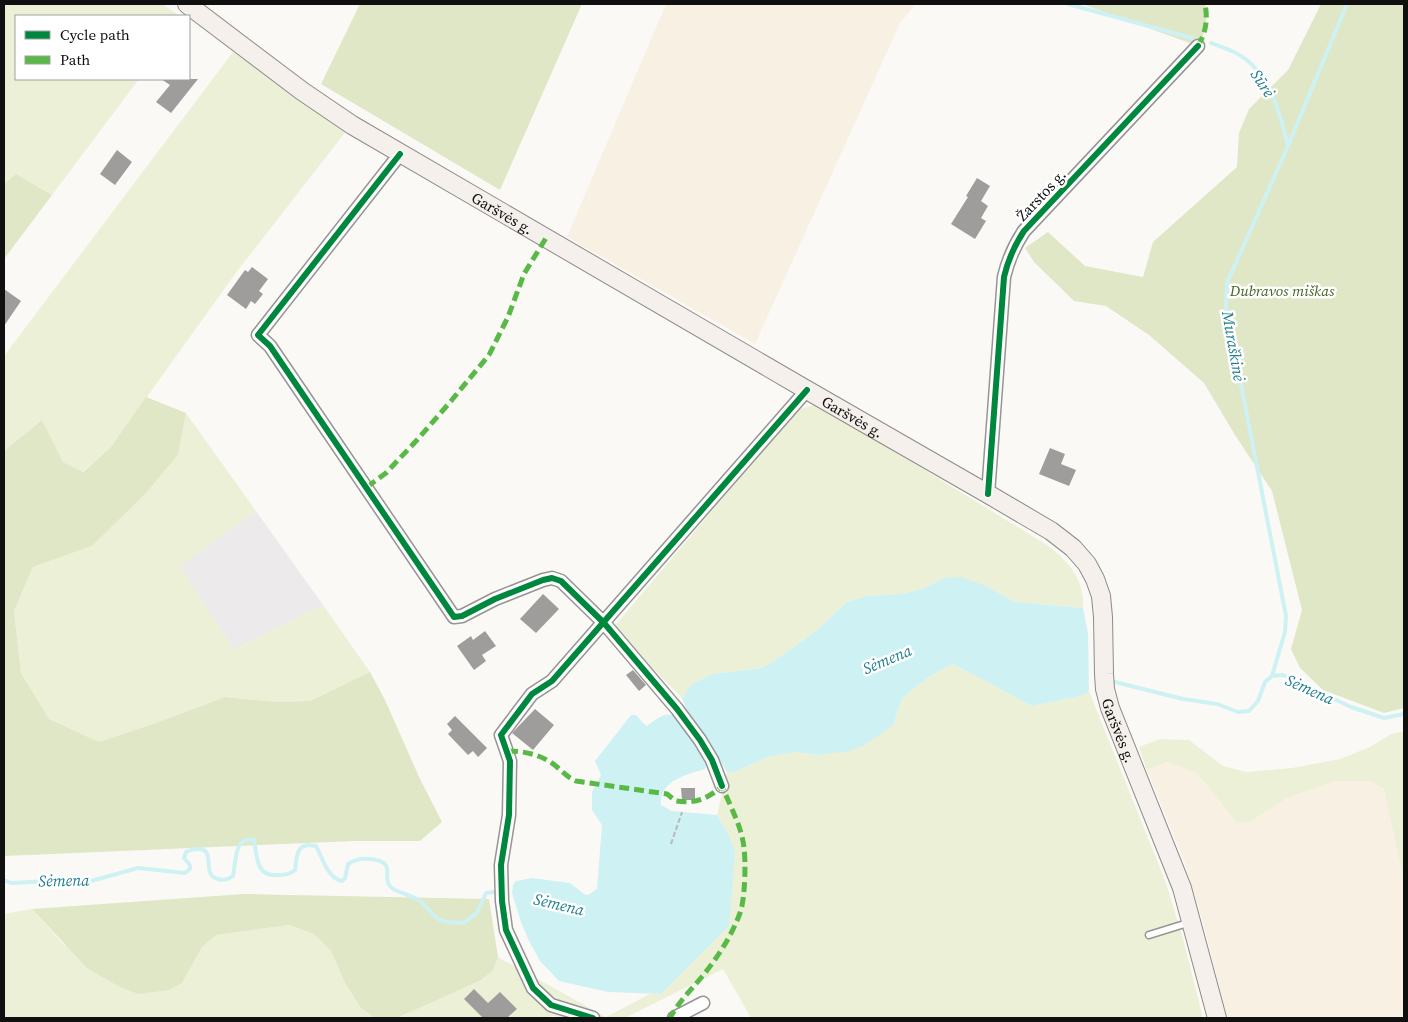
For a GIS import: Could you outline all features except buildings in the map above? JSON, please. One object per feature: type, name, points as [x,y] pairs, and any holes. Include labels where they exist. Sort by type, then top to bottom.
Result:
[{"type":"main road","name":"Garšvės g.","points":[[186,4],[302,91],[400,154],[988,494],[1051,532],[1073,548],[1088,564],[1095,579],[1103,617],[1105,689],[1110,708],[1169,853],[1192,922],[1217,1018]]},
{"type":"street","name":"Žarstos g.","points":[[988,494],[1004,277],[1014,246],[1024,231],[1198,46]]},
{"type":"street","points":[[400,154],[258,335],[270,346],[454,617],[462,616],[495,599],[543,580],[552,578],[561,581],[604,623],[677,709],[712,760],[722,786]]},
{"type":"street","points":[[592,1018],[551,1004],[533,988],[506,930],[502,901],[501,866],[509,815],[510,760],[501,735],[532,694],[552,681],[807,390]]},
{"type":"street","points":[[674,1018],[704,1004]]},
{"type":"lane","points":[[1149,935],[1192,922]]},
{"type":"path","points":[[671,844],[682,812]]},
{"type":"shaded area","points":[[666,4],[916,4],[900,23],[755,344],[567,237]]},
{"type":"shaded area","points":[[256,511],[323,605],[234,650],[179,567]]},
{"type":"shaded area","points":[[1167,762],[1197,773],[1236,822],[1248,823],[1287,798],[1335,781],[1370,781],[1384,789],[1404,883],[1404,1018],[1227,1018],[1204,926],[1185,863],[1147,770]]},
{"type":"green space","points":[[4,4],[162,4],[178,15],[15,15],[15,80],[138,80],[52,195],[16,174],[4,184]]},
{"type":"green space","points":[[360,4],[582,4],[500,190],[321,84]]},
{"type":"green space","points":[[1082,4],[1205,4],[1206,26],[1198,46]]},
{"type":"green space","name":"Dubravos miškas","points":[[1321,4],[1404,4],[1404,708],[1384,713],[1323,690],[1300,668],[1291,649],[1302,610],[1272,491],[1204,383],[1149,335],[1106,306],[1074,301],[1034,262],[1025,248],[1048,232],[1085,266],[1143,277],[1153,242],[1237,167],[1239,133],[1249,109],[1288,70]]},
{"type":"green space","points":[[233,52],[347,130],[235,274],[111,447],[82,472],[63,462],[42,420],[4,451],[4,356]]},
{"type":"green space","points":[[16,174],[52,195],[4,259],[4,184]]},
{"type":"green space","points":[[146,397],[186,413],[178,455],[146,493],[92,546],[33,567],[14,611],[21,673],[49,719],[99,742],[225,697],[278,702],[310,701],[370,672],[442,822],[420,841],[353,841],[4,856],[4,451],[42,420],[63,462],[83,472],[111,447]]},
{"type":"green space","points":[[817,404],[1047,545],[1074,572],[1081,589],[1083,608],[1015,602],[984,585],[944,578],[922,589],[901,594],[867,596],[847,602],[816,631],[773,662],[761,668],[713,674],[693,683],[682,698],[613,628],[797,410]]},
{"type":"green space","points":[[186,413],[256,511],[180,567],[234,650],[323,605],[370,672],[310,701],[278,702],[225,697],[99,742],[49,719],[21,673],[14,611],[33,567],[92,546],[146,493],[178,455]]},
{"type":"green space","points":[[953,664],[1032,706],[1081,696],[1089,691],[1166,883],[1183,939],[1203,1018],[751,1018],[723,969],[625,1018],[551,1016],[550,1018],[393,1018],[400,1017],[493,970],[498,957],[606,1017],[650,994],[661,994],[727,832],[717,815],[727,772],[734,772],[768,757],[795,752],[819,755],[893,725],[902,698],[930,676]]},
{"type":"green space","points":[[1404,731],[1404,883],[1384,789],[1370,781],[1335,781],[1287,798],[1248,823],[1236,822],[1197,773],[1167,762],[1147,770],[1139,747],[1160,739],[1189,740],[1223,766],[1246,772],[1292,768],[1340,759],[1370,747],[1391,734]]},
{"type":"green space","points":[[244,894],[489,899],[498,957],[493,970],[481,980],[399,1017],[375,1018],[361,1008],[345,983],[331,951],[314,934],[289,925],[216,935],[202,947],[182,983],[169,990],[138,994],[118,986],[87,968],[32,909]]},
{"type":"green space","points":[[32,909],[64,945],[182,983],[202,947],[216,935],[289,925],[314,934],[331,951],[345,983],[361,1008],[375,1018],[4,1018],[4,914]]},
{"type":"water","points":[[960,577],[984,585],[1015,602],[1083,608],[1088,633],[1089,691],[1081,696],[1032,706],[953,664],[930,676],[902,698],[893,725],[863,746],[848,751],[819,755],[795,752],[768,757],[734,772],[727,772],[698,725],[689,715],[682,698],[693,683],[713,674],[761,668],[773,662],[816,631],[847,602],[867,596],[901,594],[922,589],[944,578]]},
{"type":"water","points":[[669,714],[677,717],[682,722],[708,763],[705,769],[683,776],[669,784],[661,797],[661,805],[672,811],[717,815],[735,851],[729,926],[661,994],[608,992],[559,981],[540,961],[528,939],[512,893],[513,885],[516,881],[532,878],[570,883],[588,895],[597,889],[602,825],[592,810],[592,792],[601,775],[595,761],[631,715],[636,715],[647,726],[662,716]]},
{"type":"waterway","name":"Sūrė","points":[[1068,4],[1192,38]]},
{"type":"waterway","name":"Muraškinė","points":[[1272,676],[1285,632],[1286,616],[1226,307],[1227,283],[1288,146],[1347,4]]},
{"type":"waterway","name":"Sūrė","points":[[1211,43],[1236,53],[1257,70],[1265,81],[1277,107],[1288,146]]},
{"type":"waterway","name":"Sėmena","points":[[1115,682],[1183,699],[1217,704],[1238,712],[1249,711],[1258,701],[1265,682],[1272,676],[1283,675],[1351,707],[1384,718],[1404,714]]},
{"type":"waterway","name":"Sėmena","points":[[4,880],[11,883],[51,881],[77,877],[91,881],[138,868],[185,873],[190,869],[190,865],[184,858],[186,852],[197,849],[207,853],[210,872],[213,877],[224,880],[233,876],[239,846],[247,840],[254,840],[261,869],[269,875],[284,875],[293,872],[299,851],[301,848],[309,845],[316,846],[329,872],[342,881],[345,878],[348,864],[351,862],[370,859],[384,863],[387,867],[387,880],[392,888],[417,899],[432,914],[445,922],[463,923],[477,913],[486,893],[494,892]]},
{"type":"marked path","points":[[1198,46],[1206,26],[1205,4]]},
{"type":"marked path","points":[[367,487],[386,473],[417,440],[489,355],[508,317],[524,274],[546,238]]},
{"type":"marked path","points":[[508,751],[527,753],[540,757],[552,763],[576,781],[667,794],[676,801],[689,802],[700,800],[722,786],[743,840],[745,872],[742,907],[733,929],[720,952],[670,1018]]},
{"type":"cycle path","points":[[988,494],[1004,277],[1014,248],[1024,231],[1198,46]]},
{"type":"cycle path","points":[[400,154],[258,335],[270,346],[454,617],[462,616],[495,599],[543,580],[552,578],[561,581],[604,623],[677,709],[712,760],[722,786]]},
{"type":"cycle path","points":[[593,1018],[551,1005],[533,988],[506,930],[502,901],[501,865],[509,815],[510,761],[501,735],[532,694],[552,681],[807,390]]}]
